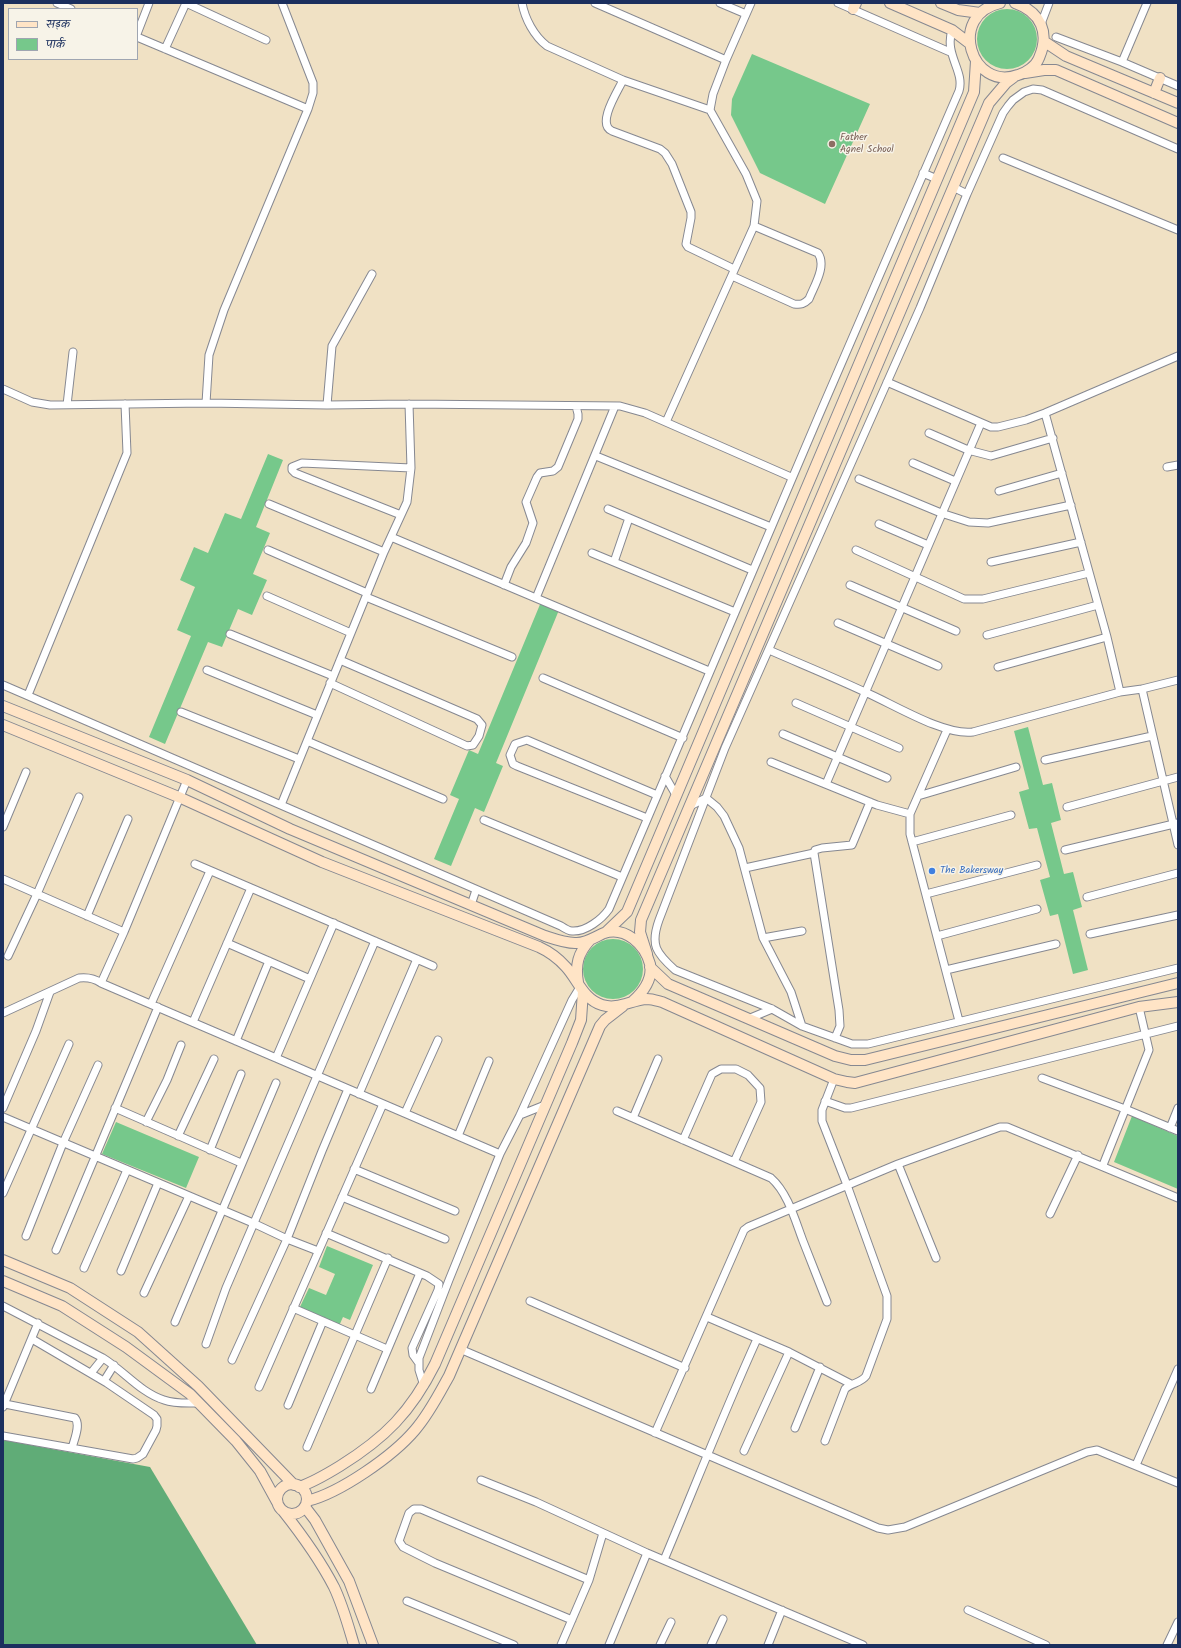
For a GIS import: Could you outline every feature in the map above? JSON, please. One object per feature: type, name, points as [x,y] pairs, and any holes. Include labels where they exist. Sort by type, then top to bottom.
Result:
[{"type":"street","points":[[57,3],[70,8]]},
{"type":"street","points":[[138,32],[150,3]]},
{"type":"street","points":[[165,49],[186,3],[266,40]]},
{"type":"street","points":[[206,403],[209,355],[212,342],[308,109],[313,93],[312,83],[282,3]]},
{"type":"street","points":[[522,3],[527,21],[543,44],[551,49],[623,80],[710,110]]},
{"type":"street","points":[[595,3],[726,60]]},
{"type":"street","points":[[720,3],[746,14]]},
{"type":"street","points":[[666,422],[754,226],[757,200],[746,174],[710,110],[713,94],[726,60],[751,3]]},
{"type":"street","points":[[838,3],[855,6],[950,52]]},
{"type":"street","points":[[890,3],[952,30],[969,43]]},
{"type":"street","points":[[941,3],[958,10],[980,13]]},
{"type":"street","points":[[1015,3],[1026,7],[1035,15],[1041,24],[1044,42],[1039,60],[1025,73]]},
{"type":"street","points":[[1035,3],[1035,15]]},
{"type":"street","points":[[1041,24],[1049,3]]},
{"type":"street","points":[[1122,62],[1146,3]]},
{"type":"street","points":[[996,4],[980,13],[971,27],[969,43],[971,52],[986,71],[1000,77],[1014,77]]},
{"type":"street","points":[[3,685],[572,931],[585,928],[604,915],[609,908],[791,477],[960,86],[960,80],[950,52],[949,38],[952,30]]},
{"type":"street","points":[[138,37],[308,109]]},
{"type":"street","points":[[1056,37],[1122,62],[1178,86]]},
{"type":"street","points":[[1044,42],[1066,56],[1178,103]]},
{"type":"street","points":[[3,706],[187,780],[295,831],[545,936],[576,944],[590,940],[605,933],[627,912],[974,92],[976,60]]},
{"type":"street","points":[[283,1511],[289,1514],[300,1512],[306,1504],[338,1488],[372,1466],[392,1452],[415,1430],[432,1407],[449,1376],[600,1026],[605,1020],[642,993],[649,980],[650,967],[640,932],[641,920],[989,102],[1006,83],[1014,77],[1025,73],[1056,70],[1178,123]]},
{"type":"street","points":[[1154,93],[1160,78]]},
{"type":"street","points":[[623,80],[606,114],[606,126],[612,131],[660,149],[669,157],[691,212],[686,244],[688,247],[794,304],[800,305],[805,303],[822,265],[822,258],[818,253],[754,226]]},
{"type":"street","points":[[1178,148],[1042,90],[1033,90],[1018,96],[1003,113],[887,382],[725,748],[657,926],[654,941],[657,950],[663,959],[675,970],[772,1009],[802,1026],[852,1044],[868,1044],[1178,968]]},
{"type":"street","points":[[1003,158],[1178,230]]},
{"type":"street","points":[[923,173],[938,179]]},
{"type":"street","points":[[954,187],[967,194]]},
{"type":"street","points":[[327,405],[332,346],[372,274]]},
{"type":"street","points":[[67,405],[73,352]]},
{"type":"street","points":[[887,382],[981,423],[998,427],[1026,420],[1178,356]]},
{"type":"street","points":[[3,389],[32,402],[67,405],[206,403],[615,406],[645,413],[791,477]]},
{"type":"street","points":[[28,695],[127,453],[125,404]]},
{"type":"street","points":[[281,805],[366,595],[407,502],[411,468],[409,404]]},
{"type":"street","points":[[504,585],[511,568],[526,543],[533,523],[526,505],[527,500],[538,475],[543,472],[553,471],[558,467],[578,419],[576,406]]},
{"type":"street","points":[[536,598],[596,456],[615,406]]},
{"type":"street","points":[[1045,412],[1107,637],[1120,692]]},
{"type":"street","points":[[826,784],[865,691],[887,644],[914,576],[968,450],[981,423]]},
{"type":"street","points":[[929,433],[968,450],[991,456],[1053,438]]},
{"type":"street","points":[[596,456],[771,527]]},
{"type":"street","points":[[401,514],[295,473],[292,470],[292,467],[302,463],[411,468]]},
{"type":"street","points":[[913,463],[955,482]]},
{"type":"street","points":[[1167,467],[1178,465]]},
{"type":"street","points":[[999,490],[1062,473]]},
{"type":"street","points":[[859,479],[941,513],[969,522],[988,523],[1071,505]]},
{"type":"street","points":[[269,504],[384,552]]},
{"type":"street","points":[[608,509],[752,570]]},
{"type":"street","points":[[614,562],[629,518]]},
{"type":"street","points":[[880,524],[928,544]]},
{"type":"street","points":[[391,537],[709,671]]},
{"type":"street","points":[[991,562],[1081,542]]},
{"type":"street","points":[[268,550],[366,595],[512,657]]},
{"type":"street","points":[[856,550],[964,599],[983,599],[1089,573]]},
{"type":"street","points":[[592,553],[735,612]]},
{"type":"street","points":[[850,585],[956,631]]},
{"type":"street","points":[[267,596],[351,633]]},
{"type":"street","points":[[987,635],[1098,605]]},
{"type":"street","points":[[838,623],[938,666]]},
{"type":"street","points":[[230,634],[334,676]]},
{"type":"street","points":[[998,667],[1107,637]]},
{"type":"street","points":[[769,650],[865,691],[947,730],[964,733],[973,732],[1120,692],[1142,689],[1178,680]]},
{"type":"street","points":[[330,683],[467,746],[473,746],[479,736],[482,725],[477,719],[340,660]]},
{"type":"street","points":[[207,670],[318,715]]},
{"type":"street","points":[[542,678],[682,738]]},
{"type":"street","points":[[1142,689],[1163,781],[1176,824],[1178,845]]},
{"type":"street","points":[[796,703],[899,748]]},
{"type":"street","points":[[181,712],[299,759]]},
{"type":"street","points":[[3,725],[181,798],[322,862],[539,947],[555,955],[590,998],[600,1004],[612,1007],[648,999],[662,1002],[834,1079],[855,1083],[1139,1008],[1178,1002]]},
{"type":"street","points":[[947,730],[910,814],[910,834],[959,1021]]},
{"type":"street","points":[[783,734],[887,778]]},
{"type":"street","points":[[1045,760],[1152,736]]},
{"type":"street","points":[[647,818],[517,766],[513,764],[510,755],[515,744],[526,740],[657,795]]},
{"type":"street","points":[[307,741],[443,799]]},
{"type":"street","points":[[771,762],[870,802],[910,814]]},
{"type":"street","points":[[918,796],[1016,767]]},
{"type":"street","points":[[3,827],[26,772]]},
{"type":"street","points":[[665,776],[676,795]]},
{"type":"street","points":[[1067,807],[1178,777]]},
{"type":"street","points":[[102,983],[181,798],[187,780]]},
{"type":"street","points":[[8,956],[37,894],[78,797]]},
{"type":"street","points":[[690,806],[706,798]]},
{"type":"street","points":[[706,798],[717,807],[724,816],[739,848],[763,938],[791,992],[802,1026]]},
{"type":"street","points":[[745,868],[814,853],[816,850],[822,848],[852,845],[870,802]]},
{"type":"street","points":[[912,842],[1011,815]]},
{"type":"street","points":[[87,916],[128,819]]},
{"type":"street","points":[[484,820],[622,877]]},
{"type":"street","points":[[1065,850],[1176,824]]},
{"type":"street","points":[[814,853],[839,1010],[840,1026],[835,1038]]},
{"type":"street","points":[[195,864],[433,966]]},
{"type":"street","points":[[926,894],[1038,865]]},
{"type":"street","points":[[151,1004],[210,871]]},
{"type":"street","points":[[1087,897],[1178,873]]},
{"type":"street","points":[[3,880],[124,932]]},
{"type":"street","points":[[193,1022],[251,888]]},
{"type":"street","points":[[471,905],[476,890]]},
{"type":"street","points":[[937,936],[1037,910]]},
{"type":"street","points":[[1090,934],[1178,915]]},
{"type":"street","points":[[276,1058],[334,923]]},
{"type":"street","points":[[763,938],[802,931]]},
{"type":"street","points":[[605,933],[618,932],[630,936],[640,944],[647,954]]},
{"type":"street","points":[[277,1502],[281,1489],[287,1486],[296,1486],[319,1479],[361,1453],[380,1438],[404,1414],[424,1386],[581,1020],[580,987],[577,961],[582,949],[590,940]]},
{"type":"street","points":[[206,1344],[226,1288],[253,1223],[375,941]]},
{"type":"street","points":[[227,943],[310,979]]},
{"type":"street","points":[[946,970],[1056,944]]},
{"type":"street","points":[[359,1094],[417,959]]},
{"type":"street","points":[[236,1041],[269,961]]},
{"type":"street","points":[[650,967],[668,984],[835,1056],[850,1060],[865,1060],[1178,983]]},
{"type":"street","points":[[3,1013],[79,978],[87,977],[500,1154]]},
{"type":"street","points":[[424,1386],[418,1362],[449,1280],[500,1154],[520,1115],[572,1000],[580,987]]},
{"type":"street","points":[[3,1108],[36,1031],[50,992]]},
{"type":"street","points":[[56,1250],[158,1007]]},
{"type":"street","points":[[1103,1166],[1149,1050],[1139,1008]]},
{"type":"street","points":[[748,1019],[772,1009]]},
{"type":"street","points":[[825,1101],[845,1108],[851,1108],[1178,1026]]},
{"type":"street","points":[[405,1113],[438,1040]]},
{"type":"street","points":[[3,1193],[70,1044]]},
{"type":"street","points":[[146,1122],[181,1045]]},
{"type":"street","points":[[178,1136],[214,1059]]},
{"type":"street","points":[[633,1118],[658,1059]]},
{"type":"street","points":[[458,1136],[489,1061]]},
{"type":"street","points":[[26,1236],[63,1143],[98,1065]]},
{"type":"street","points":[[683,1140],[712,1074],[721,1069],[732,1068],[742,1070],[760,1088],[761,1102],[734,1162]]},
{"type":"street","points":[[210,1150],[240,1074]]},
{"type":"street","points":[[1042,1078],[1125,1109],[1178,1131]]},
{"type":"street","points":[[825,1441],[845,1389],[851,1384],[864,1379],[866,1376],[887,1319],[888,1307],[887,1296],[848,1185],[822,1122],[822,1110],[834,1079]]},
{"type":"street","points":[[175,1322],[276,1083]]},
{"type":"street","points":[[232,1360],[287,1239],[348,1089]]},
{"type":"street","points":[[259,1387],[383,1104]]},
{"type":"street","points":[[520,1115],[545,1105]]},
{"type":"street","points":[[116,1108],[241,1163]]},
{"type":"street","points":[[1170,1128],[1178,1108]]},
{"type":"street","points":[[617,1111],[771,1178],[779,1186],[791,1210],[827,1302]]},
{"type":"street","points":[[3,1117],[318,1251]]},
{"type":"street","points":[[655,1433],[685,1368],[744,1230],[748,1227],[898,1164],[1000,1126],[1008,1127],[1078,1155],[1178,1198]]},
{"type":"street","points":[[1050,1214],[1078,1155]]},
{"type":"street","points":[[898,1164],[936,1258]]},
{"type":"street","points":[[354,1169],[455,1211]]},
{"type":"street","points":[[84,1268],[127,1170]]},
{"type":"street","points":[[121,1271],[158,1183]]},
{"type":"street","points":[[144,1293],[189,1196]]},
{"type":"street","points":[[342,1197],[445,1239]]},
{"type":"street","points":[[326,1233],[388,1258],[435,1280],[439,1284],[412,1348],[413,1355],[418,1362]]},
{"type":"street","points":[[307,1447],[388,1258]]},
{"type":"street","points":[[3,1260],[70,1288],[138,1332],[198,1386],[296,1486],[306,1494],[306,1504],[349,1581],[373,1645]]},
{"type":"street","points":[[371,1389],[420,1273]]},
{"type":"street","points":[[3,1281],[62,1306],[126,1347],[190,1394],[236,1441],[260,1471],[277,1502],[307,1542],[334,1588],[345,1614],[354,1645]]},
{"type":"street","points":[[530,1300],[685,1368]]},
{"type":"street","points":[[3,1306],[103,1358],[154,1396],[170,1402],[198,1403]]},
{"type":"street","points":[[293,1308],[388,1349]]},
{"type":"street","points":[[707,1317],[789,1352],[851,1384]]},
{"type":"street","points":[[288,1405],[323,1321]]},
{"type":"street","points":[[38,1323],[4,1406],[75,1418],[77,1425],[72,1448]]},
{"type":"street","points":[[3,1436],[133,1459],[143,1454],[156,1430],[157,1419],[154,1415],[104,1381],[32,1339]]},
{"type":"street","points":[[664,1560],[709,1456],[730,1400],[757,1339]]},
{"type":"street","points":[[460,1349],[878,1528],[888,1530],[905,1527],[1096,1450],[1107,1453],[1178,1483]]},
{"type":"street","points":[[744,1451],[789,1352]]},
{"type":"street","points":[[91,1373],[103,1358]]},
{"type":"street","points":[[104,1381],[114,1365]]},
{"type":"street","points":[[795,1428],[820,1367]]},
{"type":"street","points":[[1136,1465],[1176,1377],[1178,1369]]},
{"type":"street","points":[[481,1480],[536,1502],[647,1553],[782,1610],[848,1642],[863,1645]]},
{"type":"street","points":[[572,1620],[435,1563],[403,1547],[399,1541],[409,1513],[414,1509],[421,1509],[589,1580]]},
{"type":"street","points":[[561,1645],[589,1580],[603,1533]]},
{"type":"street","points":[[609,1645],[647,1553]]},
{"type":"street","points":[[407,1601],[514,1645]]},
{"type":"street","points":[[768,1645],[782,1610]]},
{"type":"street","points":[[968,1610],[1046,1645]]},
{"type":"street","points":[[711,1645],[723,1619]]},
{"type":"street","points":[[660,1645],[671,1622]]},
{"type":"street","points":[[1167,1645],[1178,1622]]},
{"type":"green space","points":[[1001,9],[1013,9],[1024,14],[1032,22],[1037,33],[1035,51],[1024,64],[1013,69],[1001,69],[990,64],[982,56],[977,45],[977,33],[982,22],[990,14]]},
{"type":"green space","points":[[752,54],[870,104],[825,204],[760,173],[731,115],[732,99]]},
{"type":"green space","points":[[268,454],[283,460],[256,527],[270,533],[253,574],[267,580],[252,615],[238,609],[222,647],[208,642],[165,744],[149,737],[191,636],[177,630],[195,587],[180,580],[194,547],[208,553],[225,513],[241,519]]},
{"type":"green space","points":[[541,602],[559,610],[496,763],[503,766],[484,812],[475,808],[451,866],[434,859],[459,799],[450,795],[469,750],[478,754]]},
{"type":"green space","points":[[1028,727],[1043,785],[1052,783],[1061,820],[1051,823],[1064,874],[1073,872],[1082,907],[1073,910],[1088,970],[1073,974],[1058,914],[1050,916],[1040,880],[1050,877],[1037,828],[1029,829],[1019,792],[1029,789],[1014,731]]},
{"type":"green space","points":[[607,939],[619,939],[630,944],[638,952],[643,963],[641,981],[630,994],[619,999],[607,999],[596,994],[588,986],[583,975],[583,963],[588,952],[596,944]]},
{"type":"green space","points":[[1132,1116],[1178,1136],[1178,1189],[1114,1162]]},
{"type":"green space","points":[[116,1122],[199,1157],[186,1188],[102,1154]]},
{"type":"green space","points":[[327,1246],[373,1265],[350,1320],[343,1317],[339,1326],[299,1309],[309,1288],[326,1295],[335,1274],[319,1267]]},
{"type":"green space","points":[[3,1440],[150,1467],[257,1645],[3,1645]]},
{"type":"place","name":"Father Agnel School","points":[[832,144]]},
{"type":"place","name":"The Bakersway","points":[[932,871]]}]
